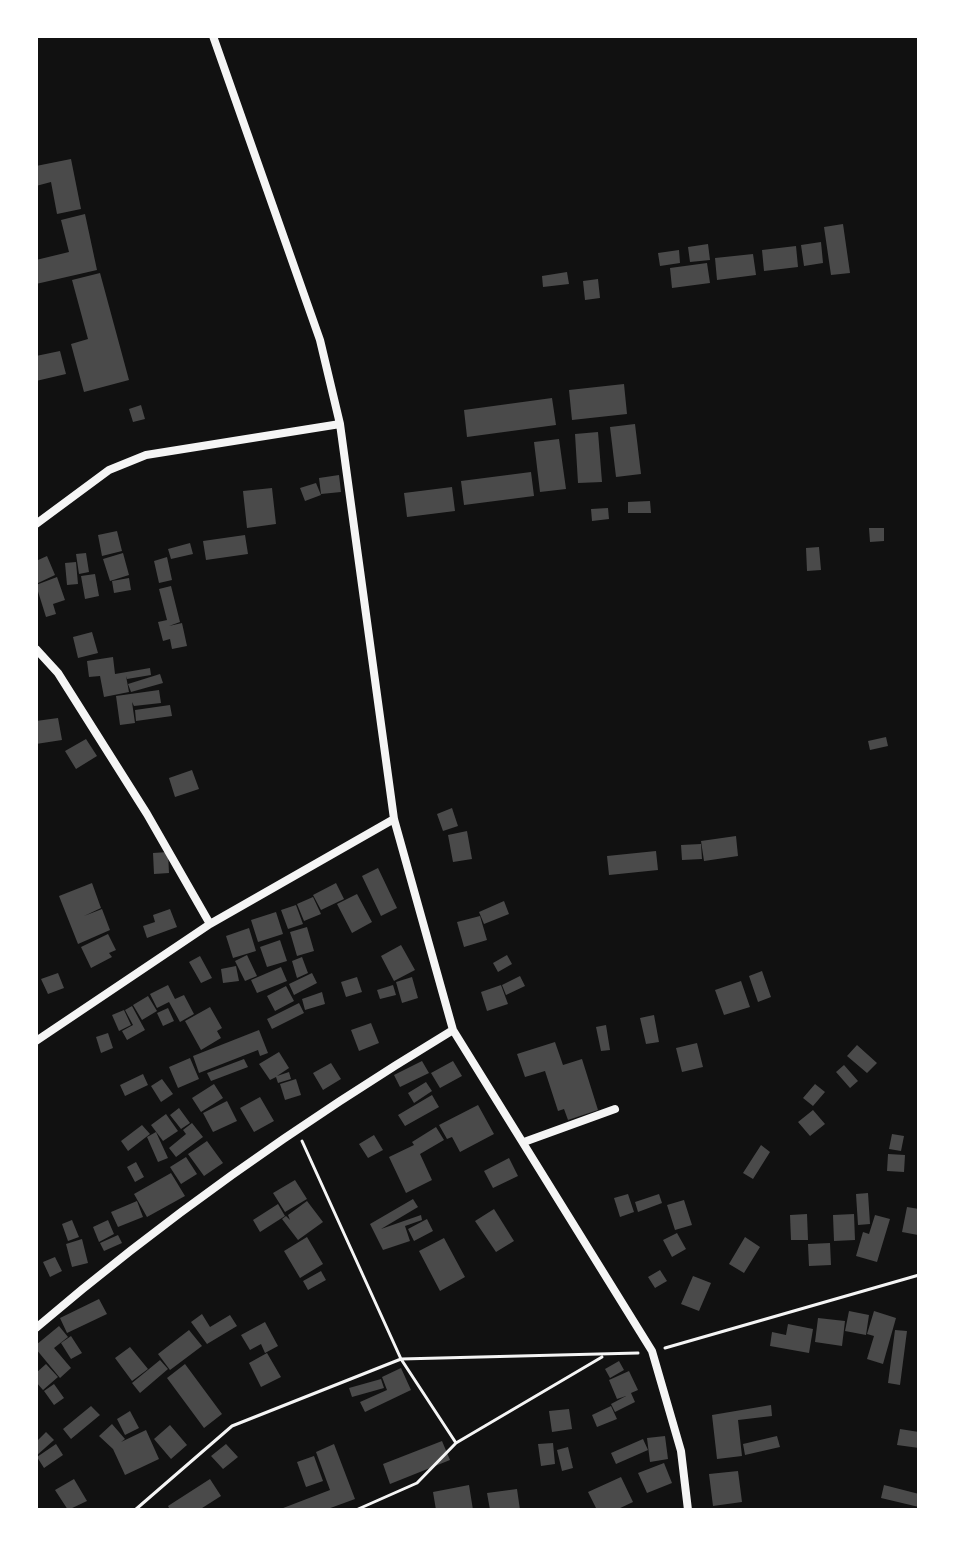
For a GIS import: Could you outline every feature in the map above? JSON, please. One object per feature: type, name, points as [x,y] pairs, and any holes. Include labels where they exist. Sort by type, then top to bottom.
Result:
[{"type":"street","points":[[213,36],[320,340],[340,424],[394,819],[453,1030],[652,1351],[681,1451],[688,1510]]},
{"type":"street","points":[[36,524],[109,470],[146,455],[340,424]]},
{"type":"street","points":[[36,649],[58,673],[147,814],[210,924]]},
{"type":"street","points":[[36,1041],[210,924],[394,819]]},
{"type":"street","points":[[36,1328],[129,1250],[296,1127],[453,1030]]},
{"type":"street","points":[[524,1142],[615,1109]]},
{"type":"path","points":[[296,1127],[401,1359],[456,1443]]},
{"type":"path","points":[[135,1510],[232,1426],[401,1359],[604,1356],[652,1351],[919,1275]]},
{"type":"path","points":[[356,1510],[417,1483],[456,1443],[604,1356]]},
{"type":"building","points":[[71,159],[81,209],[57,214],[51,182],[36,186],[36,166]]},
{"type":"building","points":[[85,214],[97,270],[36,284],[36,260],[69,252],[61,220]]},
{"type":"building","points":[[843,224],[850,273],[831,275],[824,227]]},
{"type":"building","points":[[821,242],[823,263],[804,266],[801,245]]},
{"type":"building","points":[[708,244],[710,260],[690,262],[688,247]]},
{"type":"building","points":[[796,246],[798,267],[764,271],[762,250]]},
{"type":"building","points":[[679,250],[680,263],[660,266],[658,253]]},
{"type":"building","points":[[753,254],[756,275],[717,280],[715,258]]},
{"type":"building","points":[[707,263],[710,283],[672,288],[670,268]]},
{"type":"building","points":[[567,272],[569,284],[543,287],[542,276]]},
{"type":"building","points":[[100,273],[129,380],[84,392],[71,344],[88,339],[72,280]]},
{"type":"building","points":[[598,279],[600,298],[585,300],[583,281]]},
{"type":"building","points":[[60,351],[66,374],[36,381],[36,356]]},
{"type":"building","points":[[624,384],[627,414],[572,420],[569,390]]},
{"type":"building","points":[[552,398],[556,425],[467,437],[464,410]]},
{"type":"building","points":[[141,405],[145,419],[133,422],[129,409]]},
{"type":"building","points":[[635,424],[641,474],[616,477],[610,427]]},
{"type":"building","points":[[598,432],[602,482],[578,483],[575,434]]},
{"type":"building","points":[[559,439],[566,489],[540,492],[534,442]]},
{"type":"building","points":[[531,472],[534,496],[464,505],[461,481]]},
{"type":"building","points":[[339,475],[341,492],[321,494],[319,478]]},
{"type":"building","points":[[316,483],[321,495],[305,501],[300,488]]},
{"type":"building","points":[[452,487],[455,511],[407,517],[404,493]]},
{"type":"building","points":[[272,488],[276,524],[247,528],[243,491]]},
{"type":"building","points":[[650,501],[651,513],[628,513],[628,502]]},
{"type":"building","points":[[608,508],[609,519],[592,521],[591,509]]},
{"type":"building","points":[[869,528],[884,528],[884,541],[870,542]]},
{"type":"building","points":[[117,531],[122,551],[102,556],[98,535]]},
{"type":"building","points":[[245,535],[248,554],[206,560],[203,541]]},
{"type":"building","points":[[190,543],[193,554],[171,559],[168,549]]},
{"type":"building","points":[[819,547],[821,570],[807,571],[806,548]]},
{"type":"building","points":[[86,553],[89,572],[79,574],[76,554]]},
{"type":"building","points":[[123,553],[129,575],[110,581],[103,559]]},
{"type":"building","points":[[47,556],[55,575],[38,583],[36,561]]},
{"type":"building","points":[[167,557],[172,580],[159,583],[154,561]]},
{"type":"building","points":[[76,562],[78,584],[67,585],[65,563]]},
{"type":"building","points":[[95,574],[99,596],[85,599],[81,576]]},
{"type":"building","points":[[57,577],[65,600],[53,604],[56,614],[46,617],[36,585]]},
{"type":"building","points":[[129,578],[131,590],[114,593],[112,581]]},
{"type":"building","points":[[171,586],[180,622],[169,626],[182,623],[187,646],[172,649],[170,639],[163,641],[158,622],[167,620],[159,589]]},
{"type":"building","points":[[92,632],[98,653],[78,658],[73,637]]},
{"type":"building","points":[[113,657],[115,674],[150,668],[151,675],[127,679],[126,676],[129,692],[104,697],[100,676],[89,677],[87,661]]},
{"type":"building","points":[[160,674],[163,683],[131,692],[128,684]]},
{"type":"building","points":[[159,690],[161,703],[134,706],[132,702],[135,723],[120,725],[116,696]]},
{"type":"building","points":[[170,705],[172,716],[136,721],[135,710]]},
{"type":"building","points":[[58,718],[62,740],[36,744],[36,721]]},
{"type":"building","points":[[886,737],[888,746],[870,750],[868,741]]},
{"type":"building","points":[[86,739],[97,756],[76,769],[65,751]]},
{"type":"building","points":[[192,770],[199,789],[175,797],[169,778]]},
{"type":"building","points":[[452,808],[458,826],[443,831],[437,814]]},
{"type":"building","points":[[467,831],[472,859],[453,862],[448,835]]},
{"type":"building","points":[[736,836],[738,856],[704,861],[701,841]]},
{"type":"building","points":[[701,844],[702,859],[682,860],[681,845]]},
{"type":"building","points":[[656,851],[658,870],[609,875],[607,856]]},
{"type":"building","points":[[168,852],[169,873],[154,874],[153,853]]},
{"type":"building","points":[[378,868],[397,908],[381,916],[362,876]]},
{"type":"building","points":[[92,883],[101,908],[84,916],[102,909],[110,930],[78,944],[59,896]]},
{"type":"building","points":[[336,883],[344,899],[321,910],[313,895]]},
{"type":"building","points":[[357,894],[372,922],[352,933],[337,904]]},
{"type":"building","points":[[313,897],[321,914],[304,921],[297,904]]},
{"type":"building","points":[[504,901],[509,914],[484,924],[479,912]]},
{"type":"building","points":[[296,905],[303,924],[288,929],[281,910]]},
{"type":"building","points":[[170,909],[177,927],[147,938],[143,926],[155,922],[153,915]]},
{"type":"building","points":[[276,912],[283,934],[258,942],[251,920]]},
{"type":"building","points":[[480,916],[487,940],[464,947],[457,922]]},
{"type":"building","points":[[307,927],[314,951],[297,956],[290,932]]},
{"type":"building","points":[[249,928],[256,951],[233,958],[226,936]]},
{"type":"building","points":[[108,934],[116,950],[109,953],[112,957],[91,968],[81,947]]},
{"type":"building","points":[[280,940],[287,961],[267,967],[260,947]]},
{"type":"building","points":[[401,945],[415,970],[394,981],[381,956]]},
{"type":"building","points":[[247,955],[257,976],[245,981],[235,961]]},
{"type":"building","points":[[507,955],[512,964],[498,972],[493,963]]},
{"type":"building","points":[[200,956],[212,978],[201,983],[189,962]]},
{"type":"building","points":[[302,957],[308,973],[297,978],[292,961]]},
{"type":"building","points":[[236,966],[239,981],[223,983],[221,969]]},
{"type":"building","points":[[281,967],[287,981],[257,993],[251,980]]},
{"type":"building","points":[[762,971],[771,997],[758,1002],[749,976]]},
{"type":"building","points":[[58,973],[64,988],[48,994],[41,979]]},
{"type":"building","points":[[312,973],[317,983],[294,995],[289,984]]},
{"type":"building","points":[[520,976],[525,986],[506,995],[502,985]]},
{"type":"building","points":[[357,977],[362,992],[346,997],[341,982]]},
{"type":"building","points":[[412,977],[418,998],[402,1003],[396,982]]},
{"type":"building","points":[[741,981],[750,1007],[724,1015],[715,990]]},
{"type":"building","points":[[168,985],[175,999],[184,995],[194,1014],[180,1022],[169,1002],[157,1008],[150,994]]},
{"type":"building","points":[[393,985],[396,995],[380,999],[377,990]]},
{"type":"building","points":[[501,985],[508,1004],[487,1011],[481,992]]},
{"type":"building","points":[[286,986],[294,1001],[275,1011],[267,996]]},
{"type":"building","points":[[322,992],[325,1004],[305,1010],[302,999]]},
{"type":"building","points":[[148,996],[157,1011],[142,1020],[133,1005]]},
{"type":"building","points":[[299,1003],[304,1013],[272,1029],[267,1019]]},
{"type":"building","points":[[132,1006],[145,1030],[127,1040],[122,1031],[133,1025],[125,1010]]},
{"type":"building","points":[[210,1007],[222,1028],[217,1031],[221,1038],[201,1050],[185,1021]]},
{"type":"building","points":[[168,1008],[174,1021],[163,1026],[157,1013]]},
{"type":"building","points":[[124,1010],[131,1025],[119,1031],[112,1015]]},
{"type":"building","points":[[654,1015],[659,1042],[646,1044],[640,1018]]},
{"type":"building","points":[[371,1023],[379,1043],[359,1051],[351,1030]]},
{"type":"building","points":[[606,1025],[610,1050],[601,1051],[596,1027]]},
{"type":"building","points":[[259,1030],[268,1053],[260,1056],[258,1050],[199,1073],[193,1056]]},
{"type":"building","points":[[108,1033],[113,1048],[101,1053],[96,1037]]},
{"type":"building","points":[[555,1042],[563,1065],[582,1059],[598,1110],[568,1120],[564,1109],[558,1111],[545,1071],[525,1077],[517,1054]]},
{"type":"building","points":[[697,1043],[703,1067],[682,1072],[676,1048]]},
{"type":"building","points":[[857,1045],[877,1063],[867,1073],[847,1056]]},
{"type":"building","points":[[279,1052],[289,1068],[277,1076],[289,1072],[291,1079],[278,1083],[276,1077],[270,1080],[259,1064]]},
{"type":"building","points":[[190,1058],[199,1079],[178,1088],[169,1067]]},
{"type":"building","points":[[244,1059],[248,1067],[211,1081],[207,1073]]},
{"type":"building","points":[[422,1061],[429,1073],[400,1087],[394,1075]]},
{"type":"building","points":[[453,1061],[462,1076],[440,1088],[431,1073]]},
{"type":"building","points":[[331,1063],[341,1079],[323,1090],[313,1073]]},
{"type":"building","points":[[844,1065],[858,1081],[850,1088],[836,1072]]},
{"type":"building","points":[[143,1074],[148,1085],[125,1096],[120,1085]]},
{"type":"building","points":[[162,1079],[173,1094],[161,1102],[151,1086]]},
{"type":"building","points":[[296,1079],[301,1095],[285,1100],[280,1084]]},
{"type":"building","points":[[426,1082],[432,1091],[414,1103],[408,1093]]},
{"type":"building","points":[[214,1084],[223,1098],[201,1112],[192,1098]]},
{"type":"building","points":[[815,1084],[825,1092],[813,1106],[803,1098]]},
{"type":"building","points":[[432,1095],[439,1107],[405,1126],[398,1115]]},
{"type":"building","points":[[260,1097],[274,1121],[254,1132],[240,1108]]},
{"type":"building","points":[[227,1101],[237,1121],[213,1132],[203,1113]]},
{"type":"building","points":[[478,1105],[494,1134],[460,1152],[452,1137],[447,1139],[439,1125]]},
{"type":"building","points":[[179,1108],[190,1123],[181,1129],[170,1115]]},
{"type":"building","points":[[813,1110],[825,1124],[810,1136],[798,1122]]},
{"type":"building","points":[[166,1114],[178,1131],[163,1141],[151,1125]]},
{"type":"building","points":[[192,1123],[203,1137],[176,1157],[169,1148],[186,1134],[183,1130]]},
{"type":"building","points":[[142,1125],[150,1134],[128,1151],[121,1141]]},
{"type":"building","points":[[436,1127],[444,1140],[420,1154],[432,1180],[406,1193],[389,1157],[414,1145],[412,1142]]},
{"type":"building","points":[[156,1132],[168,1158],[158,1162],[147,1137]]},
{"type":"building","points":[[892,1134],[904,1136],[901,1151],[889,1149]]},
{"type":"building","points":[[374,1135],[383,1150],[368,1158],[359,1144]]},
{"type":"building","points":[[207,1141],[223,1163],[204,1176],[188,1154]]},
{"type":"building","points":[[761,1145],[770,1152],[753,1179],[743,1173]]},
{"type":"building","points":[[888,1154],[905,1155],[904,1172],[887,1171]]},
{"type":"building","points":[[186,1157],[197,1174],[181,1184],[170,1167]]},
{"type":"building","points":[[509,1158],[518,1176],[493,1188],[484,1171]]},
{"type":"building","points":[[136,1162],[144,1177],[135,1182],[127,1167]]},
{"type":"building","points":[[171,1173],[185,1196],[147,1217],[134,1194]]},
{"type":"building","points":[[295,1180],[307,1199],[285,1212],[273,1193]]},
{"type":"building","points":[[868,1193],[870,1224],[858,1225],[856,1194]]},
{"type":"building","points":[[628,1194],[634,1212],[620,1217],[614,1198]]},
{"type":"building","points":[[659,1194],[662,1203],[638,1212],[635,1202]]},
{"type":"building","points":[[413,1199],[418,1207],[381,1229],[421,1215],[422,1220],[405,1226],[410,1241],[383,1250],[370,1224]]},
{"type":"building","points":[[684,1200],[692,1225],[675,1230],[667,1205]]},
{"type":"building","points":[[137,1201],[143,1217],[118,1227],[111,1212]]},
{"type":"building","points":[[307,1201],[323,1222],[298,1240],[282,1219],[286,1216],[290,1220],[288,1215]]},
{"type":"building","points":[[278,1204],[285,1216],[260,1232],[253,1220]]},
{"type":"building","points":[[907,1207],[919,1209],[918,1235],[902,1232]]},
{"type":"building","points":[[494,1209],[514,1241],[496,1252],[475,1221]]},
{"type":"building","points":[[807,1214],[808,1240],[791,1240],[790,1215]]},
{"type":"building","points":[[854,1214],[855,1240],[834,1241],[833,1215]]},
{"type":"building","points":[[875,1215],[890,1219],[877,1262],[856,1256],[863,1232],[869,1234]]},
{"type":"building","points":[[427,1219],[433,1231],[414,1241],[408,1229]]},
{"type":"building","points":[[72,1220],[79,1237],[68,1241],[62,1224]]},
{"type":"building","points":[[108,1220],[114,1234],[99,1242],[93,1227]]},
{"type":"building","points":[[677,1233],[686,1249],[672,1257],[663,1240]]},
{"type":"building","points":[[118,1235],[122,1243],[104,1251],[100,1243]]},
{"type":"building","points":[[307,1237],[323,1264],[300,1278],[284,1251]]},
{"type":"building","points":[[745,1237],[760,1247],[744,1273],[729,1264]]},
{"type":"building","points":[[444,1238],[465,1277],[440,1291],[419,1251]]},
{"type":"building","points":[[82,1239],[88,1263],[72,1267],[66,1244]]},
{"type":"building","points":[[830,1243],[831,1265],[809,1266],[808,1244]]},
{"type":"building","points":[[55,1257],[62,1271],[50,1277],[43,1262]]},
{"type":"building","points":[[660,1270],[667,1281],[655,1288],[648,1277]]},
{"type":"building","points":[[321,1271],[326,1280],[308,1290],[303,1281]]},
{"type":"building","points":[[693,1276],[711,1283],[699,1311],[681,1304]]},
{"type":"building","points":[[99,1299],[107,1314],[67,1333],[60,1318]]},
{"type":"building","points":[[849,1311],[869,1315],[866,1335],[845,1331]]},
{"type":"building","points":[[874,1311],[896,1318],[883,1364],[867,1359],[874,1336],[867,1334]]},
{"type":"building","points":[[202,1314],[210,1327],[230,1315],[237,1326],[207,1344],[191,1322]]},
{"type":"building","points":[[818,1318],[845,1321],[842,1346],[815,1342]]},
{"type":"building","points":[[265,1322],[278,1346],[265,1353],[261,1344],[250,1350],[241,1335]]},
{"type":"building","points":[[788,1324],[813,1329],[809,1353],[770,1346],[772,1332],[786,1335]]},
{"type":"building","points":[[59,1326],[68,1337],[54,1348],[71,1368],[60,1378],[36,1349],[36,1345]]},
{"type":"building","points":[[189,1330],[202,1346],[170,1370],[158,1354]]},
{"type":"building","points":[[895,1330],[907,1331],[900,1385],[888,1383]]},
{"type":"building","points":[[71,1336],[82,1353],[71,1359],[61,1343]]},
{"type":"building","points":[[130,1347],[148,1369],[132,1381],[115,1358]]},
{"type":"building","points":[[267,1353],[281,1377],[261,1387],[249,1363]]},
{"type":"building","points":[[160,1360],[168,1369],[140,1393],[132,1383]]},
{"type":"building","points":[[619,1361],[624,1370],[610,1378],[605,1369]]},
{"type":"building","points":[[46,1364],[58,1377],[43,1390],[36,1382],[36,1373]]},
{"type":"building","points":[[185,1364],[222,1414],[204,1428],[167,1378]]},
{"type":"building","points":[[401,1368],[411,1390],[365,1412],[360,1402],[387,1390],[382,1377]]},
{"type":"building","points":[[629,1371],[638,1390],[631,1393],[635,1402],[615,1412],[611,1404],[626,1396],[617,1399],[609,1380]]},
{"type":"building","points":[[381,1379],[384,1388],[352,1397],[349,1388]]},
{"type":"building","points":[[54,1384],[64,1398],[54,1405],[44,1391]]},
{"type":"building","points":[[771,1405],[772,1416],[738,1420],[742,1456],[717,1459],[712,1415]]},
{"type":"building","points":[[91,1406],[100,1415],[71,1439],[63,1429]]},
{"type":"building","points":[[611,1406],[617,1419],[597,1427],[592,1415]]},
{"type":"building","points":[[569,1409],[572,1429],[552,1432],[549,1411]]},
{"type":"building","points":[[130,1411],[139,1428],[125,1435],[117,1419]]},
{"type":"building","points":[[112,1424],[125,1439],[121,1442],[146,1430],[159,1459],[125,1475],[113,1449],[99,1436]]},
{"type":"building","points":[[170,1425],[187,1445],[171,1459],[154,1439]]},
{"type":"building","points":[[900,1429],[919,1432],[919,1448],[897,1445]]},
{"type":"building","points":[[46,1432],[54,1440],[36,1456],[36,1442]]},
{"type":"building","points":[[665,1436],[668,1459],[650,1462],[647,1438]]},
{"type":"building","points":[[777,1436],[780,1447],[745,1455],[743,1444]]},
{"type":"building","points":[[643,1439],[648,1450],[616,1464],[611,1453]]},
{"type":"building","points":[[442,1441],[450,1460],[390,1484],[383,1464]]},
{"type":"building","points":[[553,1443],[555,1464],[541,1466],[538,1444]]},
{"type":"building","points":[[56,1444],[63,1455],[44,1468],[37,1457]]},
{"type":"building","points":[[226,1444],[238,1457],[223,1469],[211,1456]]},
{"type":"building","points":[[334,1444],[355,1499],[325,1510],[278,1510],[330,1490],[316,1452]]},
{"type":"building","points":[[568,1447],[573,1468],[562,1471],[557,1450]]},
{"type":"building","points":[[314,1456],[323,1481],[306,1487],[297,1462]]},
{"type":"building","points":[[664,1463],[672,1483],[647,1493],[638,1473]]},
{"type":"building","points":[[738,1471],[742,1502],[713,1506],[709,1474]]},
{"type":"building","points":[[621,1477],[633,1502],[616,1510],[597,1510],[588,1492]]},
{"type":"building","points":[[74,1479],[87,1501],[68,1510],[55,1490]]},
{"type":"building","points":[[210,1479],[221,1496],[199,1510],[170,1510],[168,1506]]},
{"type":"building","points":[[469,1485],[473,1510],[436,1510],[433,1492]]},
{"type":"building","points":[[884,1485],[919,1494],[919,1507],[881,1498]]},
{"type":"building","points":[[517,1489],[520,1510],[490,1510],[487,1493]]}]
